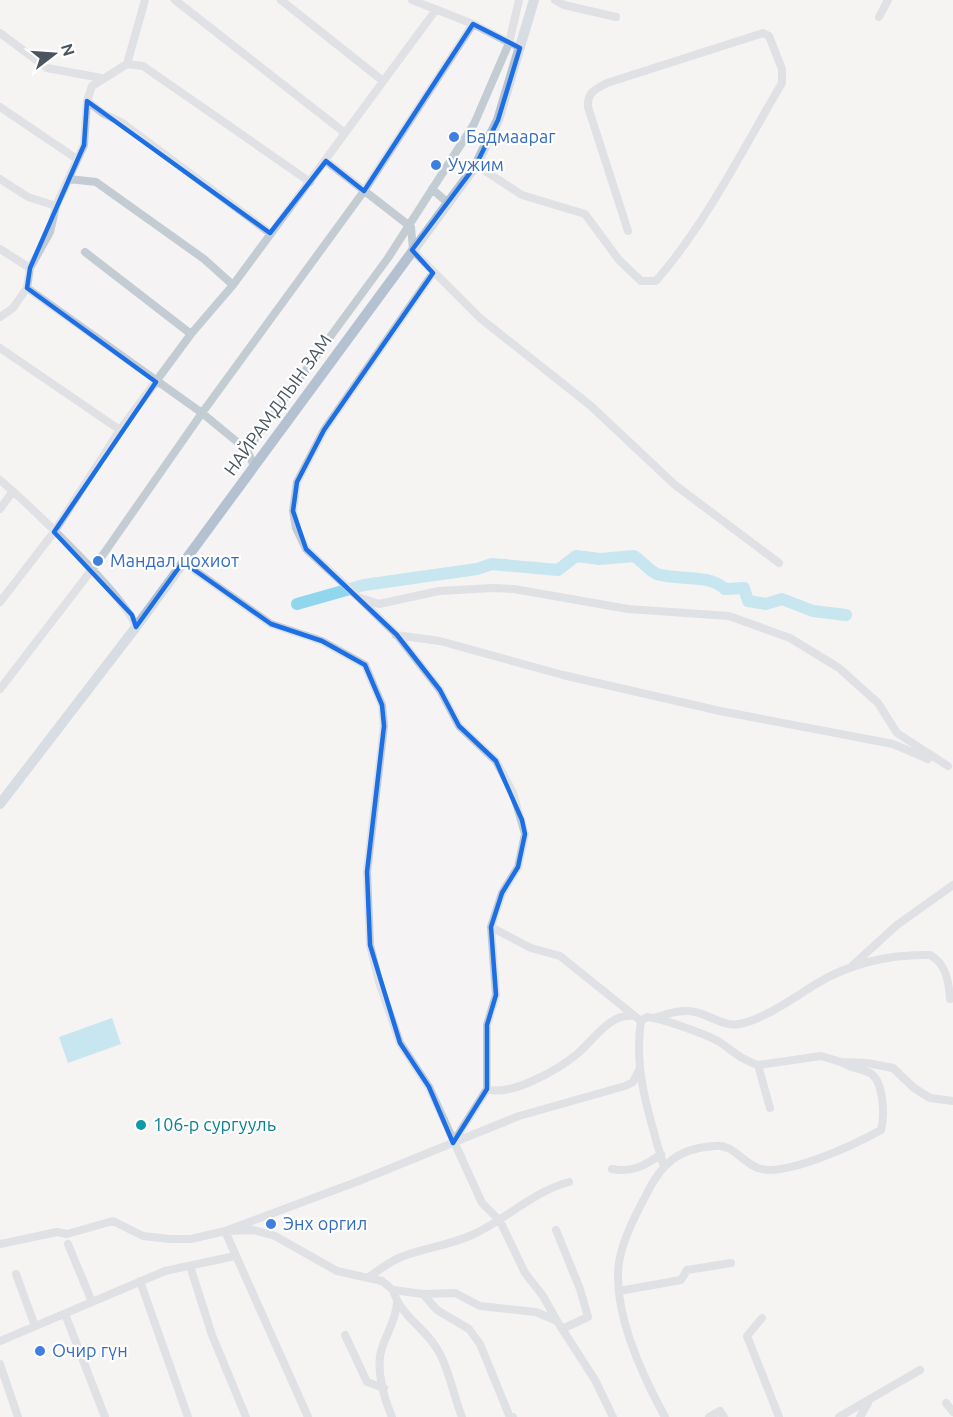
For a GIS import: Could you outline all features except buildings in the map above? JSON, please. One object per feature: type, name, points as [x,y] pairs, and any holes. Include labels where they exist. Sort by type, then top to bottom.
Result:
[{"type":"main road","name":"НАЙРАМДЛЫН ЗАМ","points":[[0,804],[136,627],[476,165],[498,120],[534,0]]},
{"type":"street","points":[[128,64],[145,0]]},
{"type":"street","points":[[175,0],[345,134]]},
{"type":"street","points":[[281,0],[383,81]]},
{"type":"street","points":[[412,0],[473,24],[520,48]]},
{"type":"street","points":[[247,450],[388,258],[474,124],[509,43],[519,0]]},
{"type":"street","points":[[555,0],[564,5],[616,17]]},
{"type":"street","points":[[879,17],[888,0]]},
{"type":"street","points":[[0,602],[54,532],[120,430],[191,334],[233,285],[326,161],[435,10]]},
{"type":"street","points":[[0,689],[90,569],[364,191],[473,24]]},
{"type":"street","points":[[0,33],[47,68],[101,78]]},
{"type":"street","points":[[476,165],[522,195],[585,214],[619,260],[641,281],[657,281],[672,262],[724,181],[782,83],[782,69],[769,36],[763,33],[607,83],[592,91],[587,98],[588,107],[628,231]]},
{"type":"street","points":[[0,317],[13,308],[27,288],[30,268],[50,232],[56,206],[84,145],[87,101],[92,86],[101,78],[128,64],[143,66],[310,182]]},
{"type":"street","points":[[87,101],[104,114],[121,122],[270,233]]},
{"type":"street","points":[[0,107],[77,159]]},
{"type":"street","points":[[326,161],[409,225],[413,249],[433,273],[480,318],[591,406],[675,485],[779,564]]},
{"type":"street","points":[[0,179],[28,197],[56,206]]},
{"type":"street","points":[[69,179],[96,182],[204,259],[233,285]]},
{"type":"street","points":[[432,189],[448,203]]},
{"type":"street","points":[[0,249],[30,268]]},
{"type":"street","points":[[85,252],[191,334]]},
{"type":"street","points":[[433,273],[324,430],[297,482],[293,511],[299,537],[306,549],[342,579],[396,634],[440,690],[459,726],[496,761],[518,807],[525,834],[518,867],[502,893],[491,927],[496,995],[487,1025],[487,1089],[453,1143]]},
{"type":"street","points":[[27,288],[202,413],[247,450],[254,466]]},
{"type":"street","points":[[0,348],[120,430]]},
{"type":"street","points":[[0,480],[90,569],[132,615],[136,627]]},
{"type":"street","points":[[0,509],[13,491]]},
{"type":"street","points":[[183,562],[271,624],[340,650],[365,665],[370,673],[382,705],[384,726],[367,872],[370,945],[379,982],[400,1043],[429,1086],[482,1203],[500,1221],[525,1273],[543,1296],[559,1325],[596,1380],[612,1417]]},
{"type":"street","points":[[358,597],[379,604],[438,591],[514,589],[628,609],[729,616],[790,638],[839,668],[878,703],[897,733],[951,768]]},
{"type":"street","points":[[396,634],[440,641],[563,675],[720,711],[892,744],[951,768]]},
{"type":"street","points":[[850,968],[897,925],[953,885]]},
{"type":"street","points":[[491,927],[531,948],[560,956],[638,1019],[640,1068],[646,1103],[663,1164]]},
{"type":"street","points":[[654,1018],[685,1011],[728,1023],[741,1024],[785,1005],[818,983],[850,968],[891,956],[930,955],[944,969],[950,999]]},
{"type":"street","points":[[487,1089],[498,1092],[536,1079],[577,1055],[606,1026],[621,1017],[638,1019],[647,1017],[699,1033],[748,1062],[758,1065],[821,1056],[841,1062],[867,1063],[892,1068],[914,1088],[930,1098],[953,1101]]},
{"type":"street","points":[[665,1417],[646,1383],[631,1343],[619,1291],[619,1262],[631,1225],[663,1164],[683,1154],[717,1145],[732,1149],[744,1161],[759,1168],[772,1171],[792,1169],[805,1161],[854,1145],[881,1130],[884,1119],[878,1080],[870,1072],[852,1069],[841,1062]]},
{"type":"street","points":[[758,1065],[770,1108]]},
{"type":"street","points":[[0,1244],[57,1232],[67,1234],[113,1221],[143,1236],[170,1239],[191,1239],[225,1231],[519,1116],[625,1086],[633,1082],[640,1068]]},
{"type":"street","points":[[612,1169],[623,1172],[645,1166],[661,1154]]},
{"type":"street","points":[[369,1277],[402,1257],[470,1236],[500,1221],[533,1196],[569,1182]]},
{"type":"street","points":[[225,1231],[254,1230],[275,1236],[337,1271],[382,1281],[393,1290],[423,1294],[455,1293],[480,1306],[536,1312],[559,1325],[588,1317],[580,1289],[556,1230]]},
{"type":"street","points":[[225,1231],[308,1417]]},
{"type":"street","points":[[68,1244],[92,1302]]},
{"type":"street","points":[[0,1341],[165,1271],[235,1256]]},
{"type":"street","points":[[619,1291],[681,1280],[687,1270],[731,1263]]},
{"type":"street","points":[[190,1266],[212,1335],[246,1417]]},
{"type":"street","points":[[16,1274],[35,1326]]},
{"type":"street","points":[[140,1281],[188,1417]]},
{"type":"street","points":[[392,1417],[380,1365],[381,1350],[396,1316],[397,1303],[393,1290]]},
{"type":"street","points":[[423,1294],[437,1310],[469,1329],[480,1344],[509,1415],[513,1417]]},
{"type":"street","points":[[397,1303],[440,1353],[462,1417]]},
{"type":"street","points":[[65,1314],[105,1417]]},
{"type":"street","points":[[762,1318],[747,1336],[779,1417]]},
{"type":"street","points":[[345,1335],[367,1382],[384,1388]]},
{"type":"street","points":[[0,1364],[18,1417]]},
{"type":"street","points":[[839,1417],[920,1370]]},
{"type":"street","points":[[860,1417],[868,1402]]},
{"type":"street","points":[[946,1403],[953,1412]]},
{"type":"street","points":[[709,1417],[720,1411],[724,1417]]},
{"type":"highlighted area","points":[[473,24],[520,48],[498,120],[476,165],[412,250],[433,273],[324,430],[297,482],[293,511],[306,549],[397,635],[440,690],[459,726],[496,761],[522,820],[525,834],[518,867],[502,893],[491,927],[496,995],[487,1025],[487,1089],[453,1143],[429,1087],[400,1043],[370,945],[367,872],[384,726],[382,705],[365,665],[322,641],[271,624],[183,562],[136,627],[132,615],[54,532],[156,382],[27,288],[30,268],[84,145],[87,101],[270,233],[326,161],[364,191]]},
{"type":"water","points":[[112,1018],[121,1044],[68,1063],[59,1037]]},
{"type":"waterway","points":[[297,604],[364,585],[477,569],[492,564],[558,570],[576,556],[600,559],[634,556],[657,574],[701,579],[718,584],[725,589],[744,588],[748,601],[766,604],[782,599],[813,611],[846,615]]},
{"type":"place","name":"Бадмаараг","points":[[454,137]]},
{"type":"place","name":"Уужим","points":[[436,165]]},
{"type":"place","name":"Мандал цохиот","points":[[98,561]]},
{"type":"place","name":"106-р сургууль","points":[[141,1125]]},
{"type":"place","name":"Энх оргил","points":[[271,1224]]},
{"type":"place","name":"Очир гүн","points":[[40,1351]]}]
